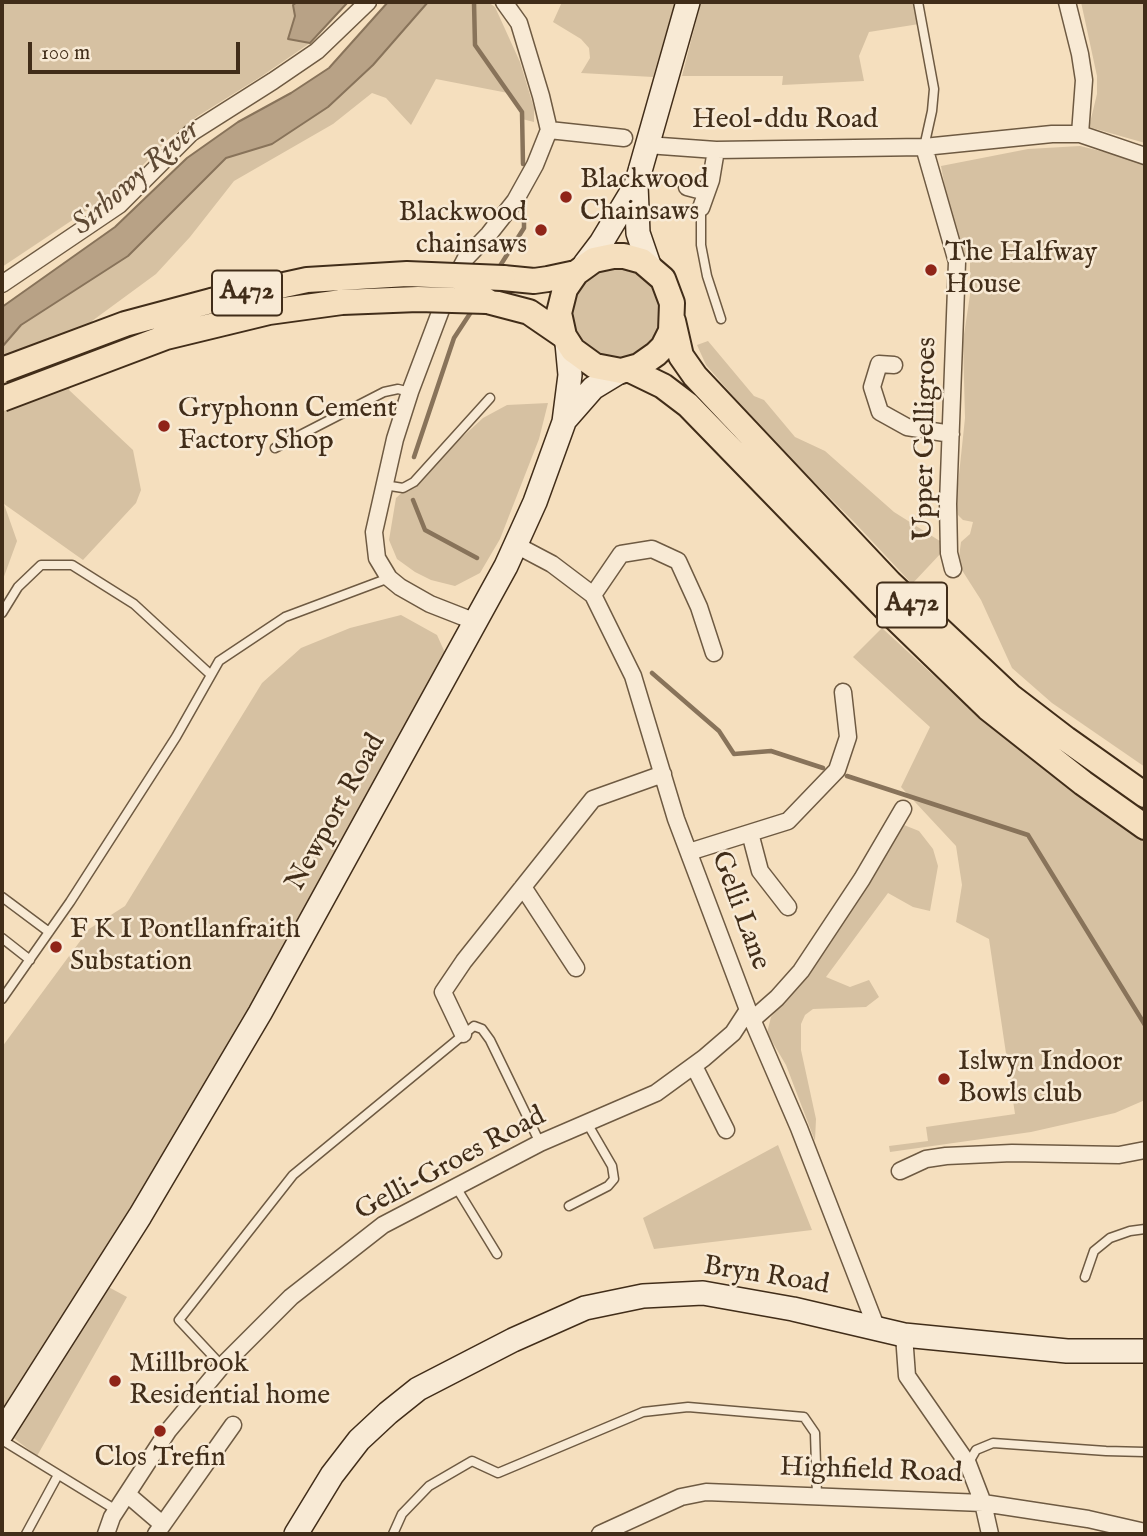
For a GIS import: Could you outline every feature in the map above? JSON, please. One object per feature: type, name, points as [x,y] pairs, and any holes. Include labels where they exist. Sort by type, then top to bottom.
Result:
[{"type":"main road","points":[[580,268],[602,257],[624,256],[649,265],[657,271],[668,287],[673,321],[663,347],[648,361],[625,371],[603,369],[587,362],[566,340],[560,322],[560,304],[565,289],[580,268],[601,243],[636,185],[688,2]]},
{"type":"main road","points":[[636,185],[638,233],[649,265]]},
{"type":"main road","name":"A472","points":[[2,370],[125,324],[211,301],[307,280],[407,274],[534,281],[580,268]]},
{"type":"main road","name":"A472","points":[[2,399],[166,337],[269,312],[342,302],[437,299],[487,301],[529,312],[566,340]]},
{"type":"main road","name":"A472","points":[[673,321],[681,356],[695,376],[890,583],[1010,696],[1145,795]]},
{"type":"main road","name":"Newport Road","points":[[2,1433],[140,1216],[260,1013],[516,545],[564,422],[570,375],[566,340]]},
{"type":"main road","name":"A472","points":[[625,371],[655,381],[680,398],[893,616],[988,708],[1083,783],[1145,827]]},
{"type":"main road","name":"Newport Road","points":[[564,422],[593,388],[625,371]]},
{"type":"main road","name":"Bryn Road","points":[[296,1534],[332,1475],[359,1440],[418,1389],[513,1340],[585,1308],[643,1296],[704,1293],[793,1309],[904,1335],[1067,1352],[1145,1351]]},
{"type":"street","points":[[2,284],[119,205],[191,133],[317,51],[368,2]]},
{"type":"street","points":[[475,622],[412,595],[389,578],[377,558],[374,546],[375,524],[410,392],[447,294],[466,258],[515,201],[535,166],[549,130],[519,23],[505,2]]},
{"type":"street","points":[[1067,2],[1084,80],[1080,134],[1145,156]]},
{"type":"street","points":[[549,130],[624,138]]},
{"type":"street","name":"Heol-ddu Road","points":[[647,145],[716,150],[924,147],[1052,134],[1080,134]]},
{"type":"street","name":"Upper Gelligroes","points":[[924,147],[957,262],[948,504],[949,552],[953,569]]},
{"type":"street","points":[[687,187],[704,200],[716,150]]},
{"type":"street","points":[[894,365],[878,364],[872,387],[880,412],[907,427],[951,435]]},
{"type":"street","name":"Gelli Lane","points":[[516,545],[552,564],[593,596],[632,676],[663,775],[750,1015],[794,1116],[877,1328]]},
{"type":"street","points":[[593,596],[621,554],[652,549],[678,561],[699,607],[713,653]]},
{"type":"street","points":[[690,852],[788,821],[837,770],[848,737],[843,692]]},
{"type":"street","points":[[463,1034],[443,992],[464,961],[593,799],[663,775]]},
{"type":"street","name":"Gelli-Groes Road","points":[[106,1534],[116,1510],[168,1430],[222,1366],[291,1297],[383,1225],[540,1143],[656,1093],[694,1066],[750,1015],[777,999],[815,951],[904,809]]},
{"type":"street","points":[[750,833],[761,872],[788,907]]},
{"type":"street","points":[[523,887],[576,968]]},
{"type":"street","points":[[694,1066],[726,1130]]},
{"type":"street","points":[[900,1171],[926,1159],[946,1156],[1012,1153],[1119,1154],[1145,1150]]},
{"type":"street","points":[[904,1335],[907,1376],[968,1464],[983,1503],[990,1534]]},
{"type":"street","points":[[127,1494],[159,1529],[233,1425]]},
{"type":"street","name":"Highfield Road","points":[[600,1534],[694,1493],[706,1492],[983,1503],[1145,1532]]},
{"type":"lane","points":[[918,2],[934,89],[924,147]]},
{"type":"lane","points":[[704,200],[701,245],[707,276],[721,320]]},
{"type":"lane","points":[[275,448],[384,392],[398,389],[410,392]]},
{"type":"lane","points":[[384,485],[403,488],[414,482],[491,398]]},
{"type":"lane","points":[[2,613],[18,587],[41,565],[72,565],[134,604],[211,675]]},
{"type":"lane","points":[[2,999],[50,932],[176,737],[219,662],[285,617],[389,578]]},
{"type":"lane","points":[[2,897],[50,932]]},
{"type":"lane","points":[[2,938],[30,960]]},
{"type":"lane","points":[[222,1366],[179,1320],[293,1175],[474,1026],[482,1029],[490,1040],[540,1143]]},
{"type":"lane","points":[[569,1206],[608,1186],[614,1179],[612,1166],[587,1123]]},
{"type":"lane","points":[[456,1188],[497,1254]]},
{"type":"lane","points":[[1085,1277],[1094,1251],[1110,1238],[1145,1229]]},
{"type":"lane","points":[[393,1534],[402,1514],[429,1486],[472,1461],[498,1473],[643,1412],[688,1407],[804,1417],[815,1433],[817,1496]]},
{"type":"lane","points":[[2,1440],[116,1510]]},
{"type":"lane","points":[[968,1464],[976,1450],[993,1443],[1145,1452]]},
{"type":"lane","points":[[26,1534],[58,1475]]},
{"type":"shaded area","points":[[2,2],[297,2],[293,5],[295,16],[288,39],[310,43],[198,116],[165,142],[122,187],[2,267]]},
{"type":"shaded area","points":[[297,2],[348,2],[310,43],[288,39],[295,16],[293,5]]},
{"type":"shaded area","points":[[388,2],[428,2],[373,65],[328,107],[272,144],[226,158],[128,256],[21,325],[2,347],[2,307],[115,227],[187,158],[238,122],[291,93],[329,68]]},
{"type":"shaded area","points":[[428,2],[488,2],[495,7],[520,62],[534,108],[534,122],[522,119],[522,112],[508,93],[436,79],[411,125],[386,98],[372,93],[333,124],[234,181],[190,237],[156,274],[92,321],[69,390],[133,450],[141,490],[136,503],[83,560],[4,504],[17,541],[2,582],[2,347],[21,325],[128,256],[226,158],[272,144],[373,65]]},
{"type":"shaded area","points":[[562,2],[675,2],[653,77],[581,73],[590,58],[589,48],[581,39],[553,22]]},
{"type":"shaded area","points":[[701,2],[913,2],[919,24],[869,32],[859,56],[864,81],[782,85],[783,76],[682,76]]},
{"type":"shaded area","points":[[1081,2],[1145,2],[1145,143],[1089,127],[1097,94],[1097,76]]},
{"type":"shaded area","points":[[1080,146],[1145,165],[1145,767],[1052,703],[1012,668],[981,600],[958,564],[961,542],[970,534],[973,522],[963,520],[958,515],[956,503],[965,418],[963,341],[970,295],[970,262],[959,248],[952,226],[941,166],[1028,149]]},
{"type":"shaded area","points":[[617,269],[642,276],[654,288],[661,313],[654,338],[642,350],[617,357],[592,350],[580,338],[573,313],[580,288],[592,276]]},
{"type":"shaded area","points":[[708,341],[754,396],[764,400],[795,437],[825,451],[894,512],[943,543],[943,551],[912,584],[768,436],[706,365],[697,345]]},
{"type":"shaded area","points":[[548,403],[539,439],[500,539],[480,573],[455,586],[431,580],[397,559],[389,540],[396,498],[483,418],[507,405]]},
{"type":"shaded area","points":[[401,615],[437,635],[446,655],[166,1160],[88,1276],[127,1297],[37,1456],[2,1429],[2,1047],[89,929],[125,906],[262,683],[301,648],[350,628]]},
{"type":"shaded area","points":[[882,628],[1016,747],[1145,838],[1145,1100],[1115,1113],[1031,1132],[890,1152],[889,1146],[928,1141],[926,1127],[1015,1114],[989,939],[956,922],[962,885],[956,846],[901,787],[930,727],[853,657]]},
{"type":"shaded area","points":[[904,825],[919,831],[933,849],[938,866],[930,911],[913,907],[888,893],[826,977],[850,987],[869,980],[879,997],[866,1007],[813,1009],[805,1015],[801,1024],[801,1050],[816,1119],[815,1141],[786,1065],[767,1033],[771,1017],[801,981]]},
{"type":"shaded area","points":[[778,1145],[812,1230],[654,1249],[643,1218]]},
{"type":"waterway","points":[[474,2],[475,45],[522,112],[523,164]]},
{"type":"waterway","points":[[498,269],[524,228],[524,202]]},
{"type":"waterway","points":[[414,457],[454,338],[473,309]]},
{"type":"waterway","points":[[413,500],[425,530],[477,558]]},
{"type":"waterway","points":[[652,673],[719,731],[734,754],[771,751],[823,768]]},
{"type":"waterway","points":[[847,776],[1028,835],[1145,1025]]},
{"type":"place","name":"Blackwood Chainsaws","points":[[566,197]]},
{"type":"place","name":"Blackwood chainsaws","points":[[541,230]]},
{"type":"place","name":"The Halfway House","points":[[931,270]]},
{"type":"place","name":"Gryphonn Cement Factory Shop","points":[[164,426]]},
{"type":"place","name":"F K I Pontllanfraith Substation","points":[[56,947]]},
{"type":"place","name":"Islwyn Indoor Bowls club","points":[[944,1079]]},
{"type":"place","name":"Millbrook Residential home","points":[[115,1381]]},
{"type":"place","name":"Clos Trefin","points":[[160,1431]]},
{"type":"water label","name":"Sirhowy River","points":[[137,179]]}]
